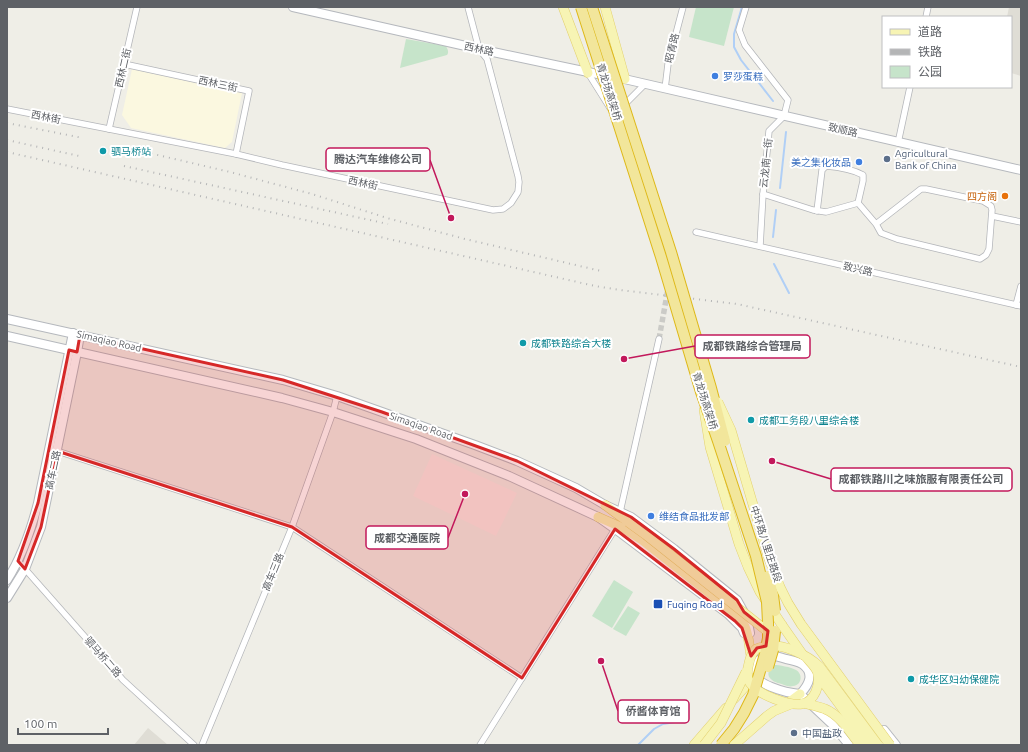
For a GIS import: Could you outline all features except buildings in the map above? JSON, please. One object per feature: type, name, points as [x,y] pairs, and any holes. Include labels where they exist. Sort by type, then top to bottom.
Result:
[{"type":"highway","name":"青龙场高架桥","points":[[582,7],[661,256],[701,392],[756,556],[767,602],[768,638],[754,695],[734,730],[721,745]]},
{"type":"highway","name":"青龙场高架桥","points":[[592,7],[671,252],[711,388],[723,435],[773,596],[775,613],[773,650],[763,687],[748,719],[728,745]]},
{"type":"main road","name":"西林路","points":[[293,7],[665,89]]},
{"type":"main road","points":[[563,7],[588,72]]},
{"type":"main road","points":[[605,7],[625,79]]},
{"type":"main road","name":"致顺路","points":[[665,89],[1021,170]]},
{"type":"main road","name":"Simaqiao Road","points":[[7,319],[283,380],[337,396],[517,461],[576,488],[605,505],[631,517],[674,549],[737,600],[747,618],[753,666]]},
{"type":"main road","name":"高车二路","points":[[7,580],[18,561],[32,525],[38,503],[69,350],[76,334]]},
{"type":"main road","name":"高车二路","points":[[7,598],[25,569],[41,527],[77,352],[76,334]]},
{"type":"main road","name":"Simaqiao Road","points":[[7,336],[282,398],[333,412],[423,442],[509,476],[598,518]]},
{"type":"main road","name":"中环路八里庄路段","points":[[711,388],[731,430],[765,546],[785,598],[800,624],[890,745]]},
{"type":"main road","name":"中环路八里庄路段","points":[[701,392],[710,447],[739,544],[748,567],[760,592],[836,701],[869,745]]},
{"type":"main road","points":[[605,505],[622,526],[642,540],[740,618],[746,629],[753,666],[759,681],[786,692],[800,694],[833,725],[849,745]]},
{"type":"main road","points":[[598,518],[646,535],[790,650]]},
{"type":"main road","points":[[736,745],[761,724],[800,694],[806,688],[810,680],[804,661],[797,652],[769,646],[757,648],[750,683],[764,695],[791,704],[804,704],[826,709],[834,714],[843,723],[860,745]]},
{"type":"main road","points":[[694,745],[753,666],[762,658],[773,656],[804,661],[820,667],[878,745]]},
{"type":"main road","points":[[804,661],[814,665],[818,673],[817,690],[812,698],[804,704]]},
{"type":"main road","points":[[804,661],[852,688],[896,745]]},
{"type":"main road","points":[[704,745],[721,723],[753,666]]},
{"type":"main road","points":[[736,745],[767,716],[774,711],[791,704]]},
{"type":"street","name":"西林二街","points":[[109,129],[137,7]]},
{"type":"street","points":[[468,7],[479,49]]},
{"type":"street","name":"昭青路","points":[[665,89],[668,64],[683,7]]},
{"type":"street","points":[[746,7],[739,30],[745,46],[788,100],[784,116]]},
{"type":"street","name":"西林街","points":[[7,109],[236,154],[494,210],[503,209],[511,203],[518,192],[519,182],[487,58],[479,49]]},
{"type":"street","name":"西林三街","points":[[124,64],[249,91],[236,154]]},
{"type":"street","points":[[588,72],[614,116],[653,236],[668,260],[671,273]]},
{"type":"street","points":[[614,116],[645,84]]},
{"type":"street","points":[[898,143],[910,88]]},
{"type":"street","name":"云龙南一街","points":[[760,246],[769,131],[784,116]]},
{"type":"street","points":[[817,211],[822,170],[826,166],[858,172],[863,175],[858,203]]},
{"type":"street","points":[[858,203],[876,224],[880,233],[897,240],[980,259],[986,255],[989,249],[992,210],[991,206],[983,201],[926,188],[921,189],[876,224]]},
{"type":"street","points":[[763,194],[817,211],[826,212],[858,203]]},
{"type":"street","points":[[992,216],[1021,222]]},
{"type":"street","name":"致兴路","points":[[696,232],[1019,306]]},
{"type":"street","points":[[1019,306],[1021,286]]},
{"type":"street","points":[[620,512],[659,339]]},
{"type":"street","name":"高车三路","points":[[202,745],[292,527],[333,412],[337,396]]},
{"type":"street","points":[[57,451],[292,527],[522,678]]},
{"type":"street","points":[[480,745],[522,678],[622,526]]},
{"type":"street","name":"驷马桥二路","points":[[18,561],[123,680],[194,745]]},
{"type":"highlighted area","points":[[80,335],[283,380],[382,412],[517,461],[631,517],[674,549],[737,600],[744,612],[768,631],[766,646],[757,648],[751,656],[742,628],[735,621],[615,529],[522,678],[292,527],[57,451],[41,527],[25,569],[18,561],[38,503],[69,350],[77,352]]},
{"type":"shaded area","points":[[1009,7],[1021,7],[1021,76],[1012,73],[1012,16],[1007,16]]},
{"type":"shaded area","points":[[132,69],[242,93],[232,142],[225,148],[131,128],[122,115]]},
{"type":"shaded area","points":[[432,454],[517,493],[496,536],[413,496]]},
{"type":"shaded area","points":[[148,728],[168,745],[134,745]]},
{"type":"green space","points":[[696,7],[734,7],[724,46],[689,37]]},
{"type":"green space","points":[[406,39],[446,46],[448,53],[447,55],[400,68]]},
{"type":"green space","points":[[614,580],[633,592],[612,628],[592,616]]},
{"type":"green space","points":[[628,606],[640,613],[626,636],[613,629]]},
{"type":"green space","points":[[774,665],[785,666],[796,670],[800,674],[800,682],[796,685],[790,686],[773,681],[769,677],[768,672]]},
{"type":"waterway","points":[[742,7],[734,34],[734,47],[741,60],[773,101]]},
{"type":"waterway","points":[[780,188],[786,132]]},
{"type":"waterway","points":[[773,237],[776,210]]},
{"type":"waterway","points":[[774,264],[789,293]]},
{"type":"waterway","points":[[638,745],[654,729],[663,724],[688,720]]},
{"type":"tunnel","points":[[659,339],[668,289]]},
{"type":"railway","points":[[7,123],[83,138]]},
{"type":"railway","points":[[7,140],[79,156]]},
{"type":"railway","points":[[128,148],[230,172],[312,194],[387,218],[465,239],[601,271]]},
{"type":"railway","points":[[7,152],[595,286],[737,304],[1021,367]]},
{"type":"railway","points":[[124,166],[388,224]]},
{"type":"place","name":"罗莎蛋糕","points":[[715,76]]},
{"type":"place","name":"驷马桥站","points":[[103,151]]},
{"type":"place","name":"Agricultural Bank of China","points":[[887,159]]},
{"type":"place","name":"美之集化妆品","points":[[859,162]]},
{"type":"place","name":"四方阁","points":[[1005,196]]},
{"type":"place","name":"腾达汽车维修公司","points":[[451,218]]},
{"type":"place","name":"成都铁路综合大楼","points":[[523,343]]},
{"type":"place","name":"成都铁路综合管理局","points":[[624,359]]},
{"type":"place","name":"成都工务段八里综合楼","points":[[751,420]]},
{"type":"place","name":"成都铁路川之味旅服有限责任公司","points":[[772,461]]},
{"type":"place","name":"成都交通医院","points":[[465,494]]},
{"type":"place","name":"维结食品批发部","points":[[651,516]]},
{"type":"place","name":"Fuqing Road","points":[[658,604]]},
{"type":"place","name":"侨酱体育馆","points":[[601,661]]},
{"type":"place","name":"成华区妇幼保健院","points":[[911,679]]},
{"type":"place","name":"中国盐政","points":[[794,733]]}]
